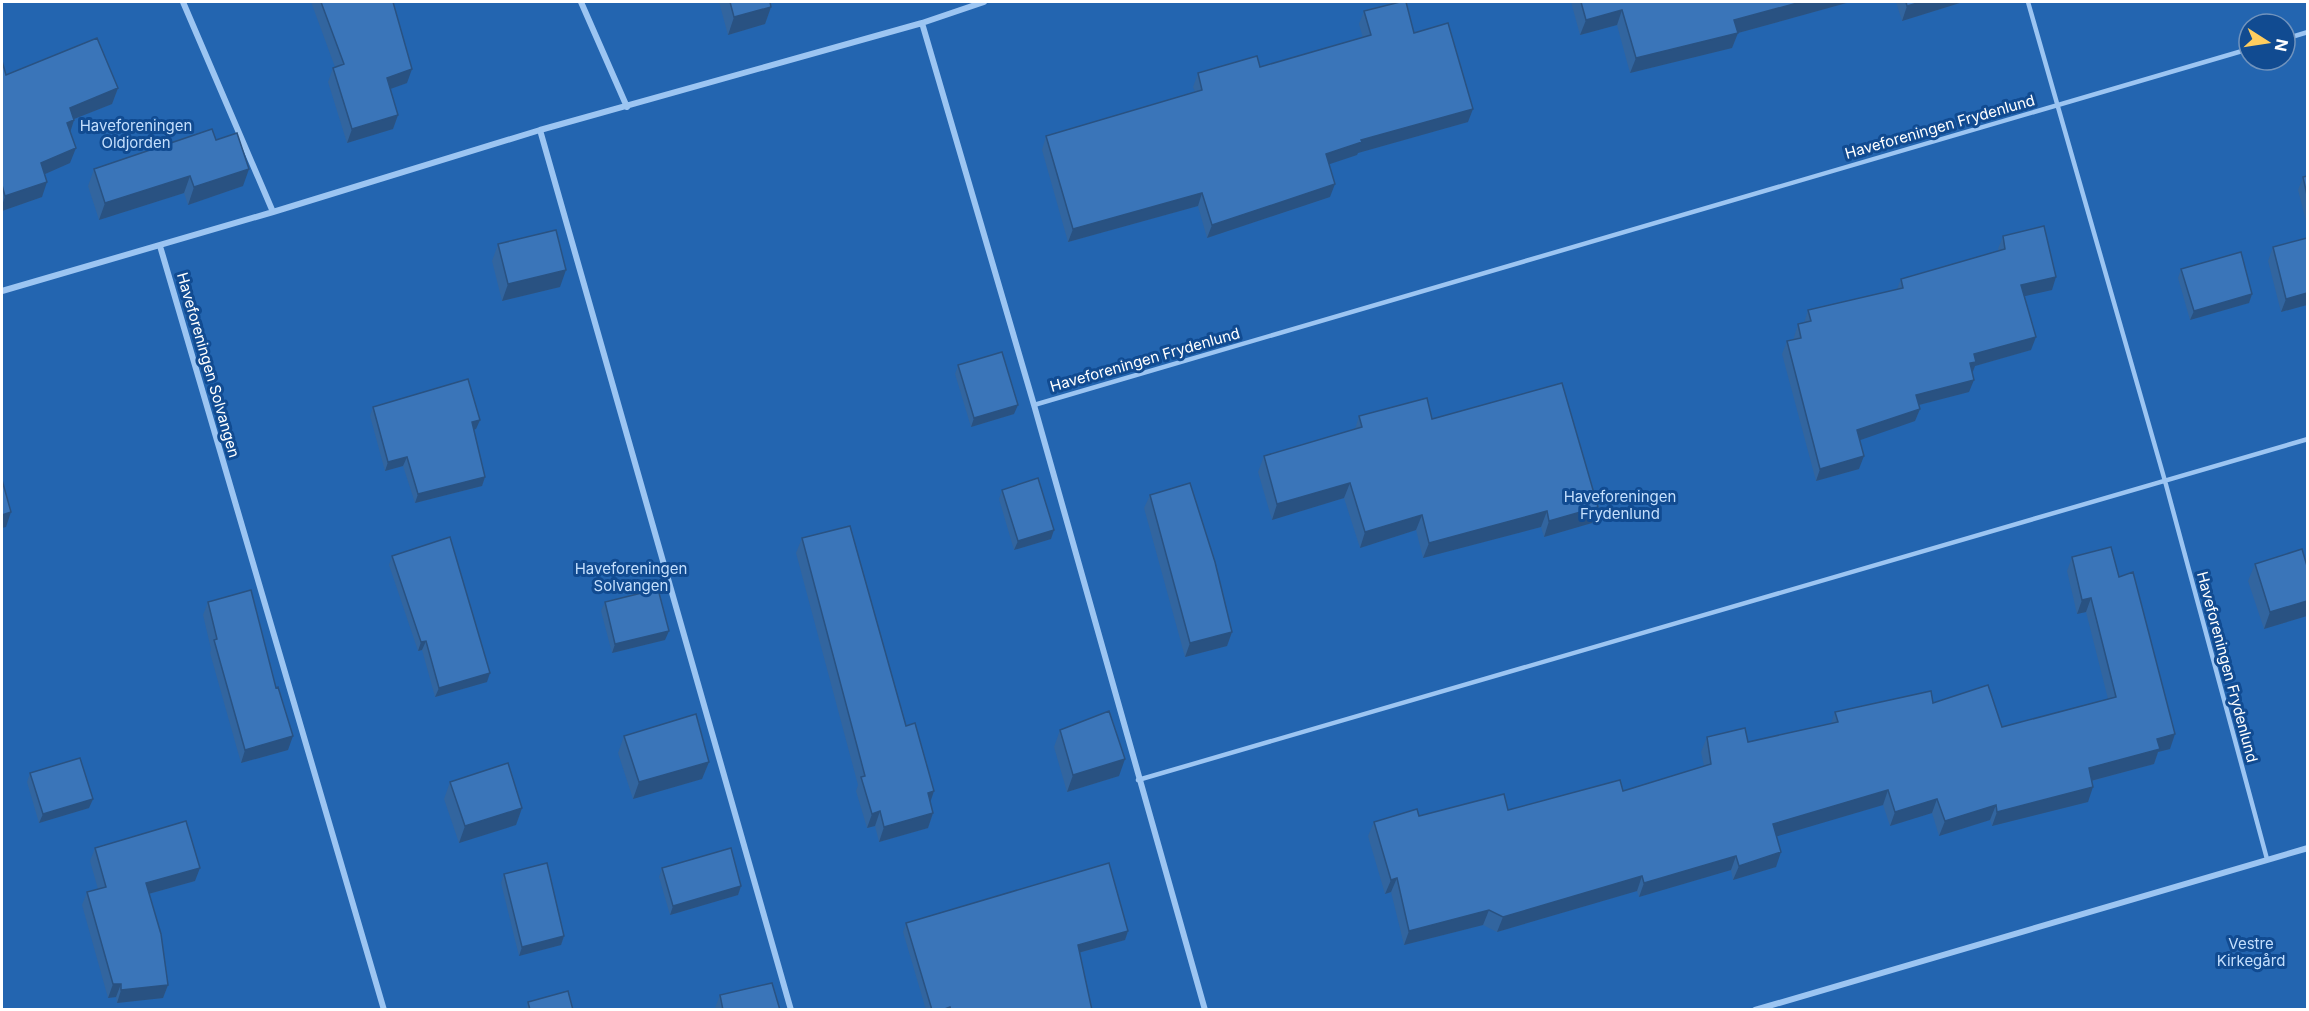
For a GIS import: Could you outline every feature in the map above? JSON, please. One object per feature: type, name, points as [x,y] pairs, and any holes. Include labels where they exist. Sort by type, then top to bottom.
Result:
[{"type":"street","points":[[183,2],[273,212]]},
{"type":"street","points":[[581,2],[627,107]]},
{"type":"street","points":[[2,291],[160,246],[540,130],[922,23],[974,2],[984,2]]},
{"type":"street","points":[[922,23],[1034,405],[1204,1010]]},
{"type":"street","points":[[540,130],[791,1010]]},
{"type":"street","name":"Haveforeningen Solvangen","points":[[160,246],[384,1010]]},
{"type":"street","points":[[1755,1010],[2307,848]]},
{"type":"lane","name":"Haveforeningen Frydenlund","points":[[2028,2],[2165,481],[2267,859]]},
{"type":"lane","name":"Haveforeningen Frydenlund","points":[[1034,405],[2237,53]]},
{"type":"lane","points":[[1138,780],[2307,439]]},
{"type":"green space","points":[[2,2],[2307,2],[2307,1009],[2,1009]]},
{"type":"building","points":[[321,2],[393,2],[412,69],[387,78],[398,115],[352,129],[333,68],[344,64]]},
{"type":"building","points":[[730,2],[770,2],[771,7],[734,17]]},
{"type":"building","points":[[1406,2],[1414,33],[1448,23],[1473,109],[1361,140],[1362,142],[1326,154],[1335,184],[1212,225],[1202,193],[1073,229],[1046,136],[1202,90],[1198,73],[1257,56],[1260,67],[1371,35],[1364,11]]},
{"type":"building","points":[[1581,2],[1801,2],[1734,20],[1738,33],[1636,58],[1622,10],[1586,20]]},
{"type":"building","points":[[1906,2],[1921,2],[1907,6]]},
{"type":"building","points":[[97,38],[118,88],[70,108],[74,120],[67,123],[76,148],[41,163],[47,182],[5,196],[2,185],[2,61],[6,75]]},
{"type":"building","points":[[212,129],[216,140],[237,133],[249,169],[194,187],[190,176],[105,203],[94,169]]},
{"type":"building","points":[[2307,176],[2307,195],[2303,177]]},
{"type":"building","points":[[2044,226],[2056,277],[2021,285],[2036,337],[1974,354],[1976,362],[1970,363],[1974,380],[1916,395],[1920,409],[1857,430],[1864,456],[1820,469],[1787,341],[1801,338],[1798,324],[1811,321],[1808,310],[1903,288],[1901,279],[2005,249],[2003,236]]},
{"type":"building","points":[[556,230],[566,270],[508,284],[498,244]]},
{"type":"building","points":[[2307,238],[2307,293],[2286,299],[2273,247]]},
{"type":"building","points":[[2241,252],[2252,294],[2194,311],[2181,269]]},
{"type":"building","points":[[1002,352],[1018,405],[974,418],[958,365]]},
{"type":"building","points":[[468,379],[480,420],[472,422],[485,477],[418,494],[407,457],[388,462],[373,407]]},
{"type":"building","points":[[1562,383],[1598,507],[1549,521],[1547,511],[1429,543],[1422,515],[1365,532],[1350,483],[1277,504],[1264,456],[1362,427],[1359,416],[1427,398],[1432,419]]},
{"type":"building","points":[[1038,478],[1054,530],[1018,541],[1002,490]]},
{"type":"building","points":[[2,480],[11,512],[2,515]]},
{"type":"building","points":[[1190,483],[1215,562],[1232,632],[1190,643],[1150,495]]},
{"type":"building","points":[[850,526],[906,726],[915,723],[934,791],[928,793],[933,813],[884,827],[880,811],[872,814],[861,777],[865,776],[802,538]]},
{"type":"building","points":[[450,537],[490,673],[439,688],[426,641],[421,642],[392,556]]},
{"type":"building","points":[[2111,547],[2119,577],[2133,572],[2175,734],[2157,739],[2160,749],[2089,768],[2093,787],[1997,812],[1996,805],[1945,821],[1937,799],[1895,812],[1888,790],[1773,824],[1781,852],[1739,866],[1736,856],[1644,883],[1642,876],[1503,917],[1489,910],[1409,931],[1397,878],[1391,880],[1374,822],[1417,809],[1419,816],[1504,794],[1508,810],[1620,780],[1623,791],[1711,764],[1707,737],[1745,728],[1748,742],[1838,722],[1835,712],[1931,691],[1933,703],[1988,685],[2002,727],[2116,697],[2091,598],[2082,600],[2072,557]]},
{"type":"building","points":[[2302,549],[2307,566],[2307,601],[2270,612],[2255,564]]},
{"type":"building","points":[[658,589],[669,631],[615,644],[605,602]]},
{"type":"building","points":[[251,590],[276,688],[278,687],[293,736],[245,750],[214,640],[217,639],[208,602]]},
{"type":"building","points":[[1109,711],[1125,759],[1073,775],[1060,730]]},
{"type":"building","points":[[696,714],[709,762],[639,782],[624,736]]},
{"type":"building","points":[[80,758],[93,799],[43,814],[30,773]]},
{"type":"building","points":[[508,763],[522,808],[465,826],[450,782]]},
{"type":"building","points":[[186,821],[200,868],[146,883],[161,934],[168,985],[121,990],[121,984],[113,984],[87,892],[106,887],[95,848]]},
{"type":"building","points":[[731,848],[741,886],[673,906],[662,868]]},
{"type":"building","points":[[547,863],[564,936],[522,947],[504,874]]},
{"type":"building","points":[[1109,863],[1128,931],[1078,945],[1092,1010],[951,1010],[950,1007],[932,1010],[906,923]]},
{"type":"building","points":[[772,983],[780,1010],[723,1010],[720,995]]},
{"type":"building","points":[[568,991],[573,1010],[530,1010],[528,1002]]},
{"type":"park label","name":"Haveforeningen Oldjorden","points":[[136,134]]},
{"type":"park label","name":"Vestre Kirkegård","points":[[2251,952]]}]
